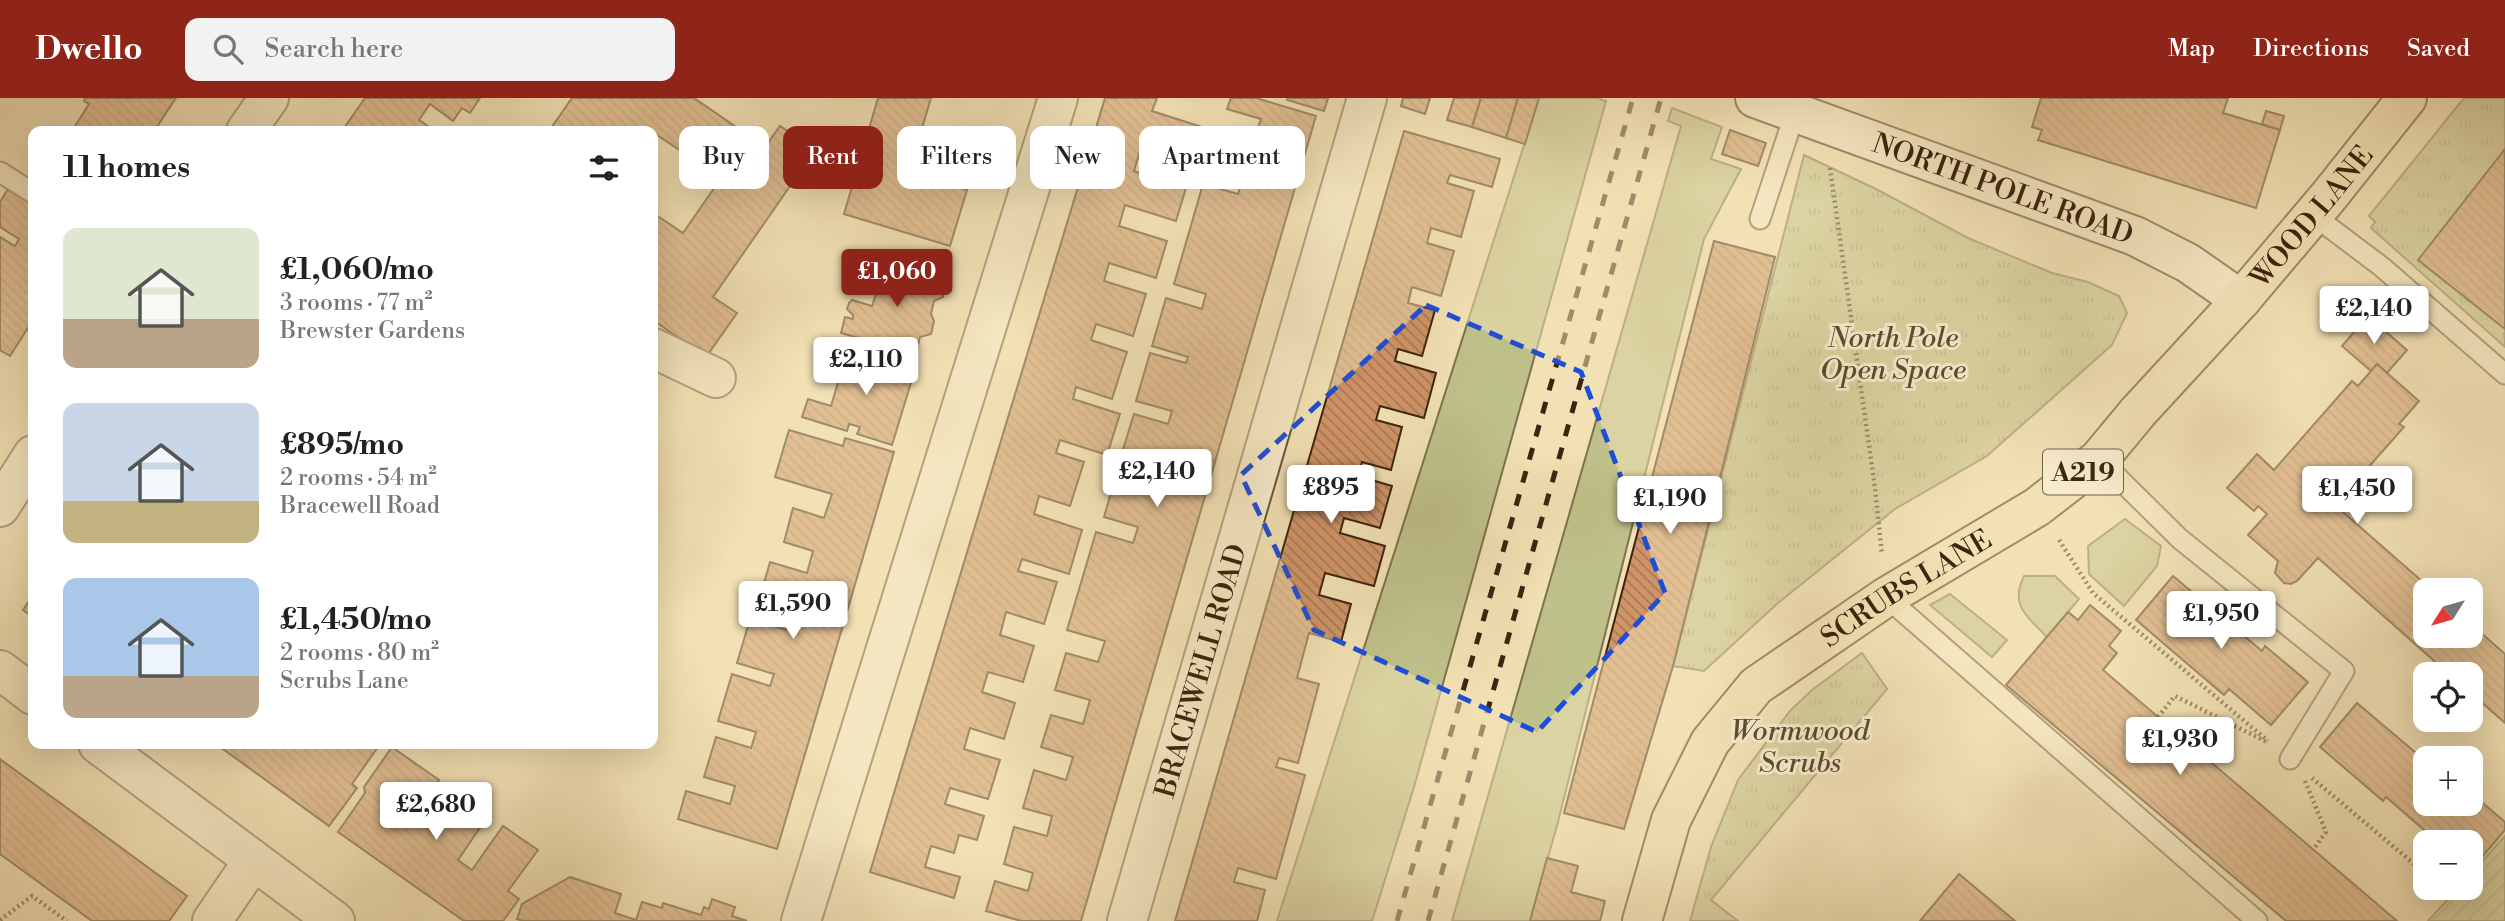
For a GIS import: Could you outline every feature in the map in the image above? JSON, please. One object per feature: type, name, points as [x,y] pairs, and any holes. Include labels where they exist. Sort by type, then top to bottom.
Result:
[{"type":"main road","name":"WOOD LANE","points":[[2241,300],[2407,98]]},
{"type":"main road","name":"SCRUBS LANE","points":[[1642,921],[1671,820],[1710,742],[1756,686],[1855,629],[1886,597],[2037,507],[2099,459],[2241,300]]},
{"type":"street","points":[[802,921],[1058,98]]},
{"type":"street","name":"BRACEWELL ROAD","points":[[1127,921],[1367,98]]},
{"type":"street","name":"NORTH POLE ROAD","points":[[1755,98],[2135,236],[2189,263],[2241,300]]},
{"type":"street","points":[[658,350],[716,378]]},
{"type":"street","points":[[0,507],[28,463]]},
{"type":"street","points":[[0,670],[28,691]]},
{"type":"street","points":[[105,749],[335,921]]},
{"type":"street","points":[[212,921],[253,860]]},
{"type":"lane","points":[[1760,219],[1795,113]]},
{"type":"lane","points":[[0,172],[28,190]]},
{"type":"lane","points":[[2313,215],[2382,267],[2505,374]]},
{"type":"lane","points":[[2099,459],[2180,539],[2344,671],[2295,763]]},
{"type":"lane","points":[[1886,597],[2257,921]]},
{"type":"path","points":[[1829,160],[1875,488],[1886,597]]},
{"type":"path","points":[[2037,507],[2093,593],[2274,746],[2175,696],[2158,717]]},
{"type":"path","points":[[2295,763],[2326,832],[2313,850]]},
{"type":"path","points":[[2295,763],[2413,863]]},
{"type":"path","points":[[0,920],[32,896],[67,921]]},
{"type":"highlighted area","points":[[1426,305],[1581,372],[1665,593],[1537,732],[1314,630],[1241,475]]},
{"type":"green space","points":[[1539,98],[1597,98],[1606,101],[1414,787],[1372,921],[1277,921]]},
{"type":"green space","points":[[2464,98],[2505,98],[2505,347],[2371,228],[2375,222],[2369,216]]},
{"type":"green space","points":[[1672,108],[1722,127],[1711,159],[1741,169],[1704,239],[1558,822],[1530,921],[1452,921],[1681,126],[1668,121]]},
{"type":"green space","name":"North Pole Open Space","points":[[1804,155],[1876,189],[1968,238],[2052,273],[2088,282],[2119,296],[2127,313],[2112,345],[1987,456],[1895,509],[1778,603],[1704,671],[1673,666]]},
{"type":"green space","points":[[2125,519],[2161,546],[2157,566],[2124,606],[2089,574],[2088,546]]},
{"type":"green space","points":[[2024,576],[2055,576],[2079,599],[2047,637],[2027,617],[2020,603],[2020,586]]},
{"type":"green space","points":[[1950,594],[2007,640],[1992,657],[1930,605]]},
{"type":"green space","name":"Wormwood Scrubs","points":[[1862,653],[1887,689],[1711,900],[1738,921],[1690,921],[1711,847],[1738,780],[1790,711],[1812,690]]},
{"type":"green space","points":[[2505,836],[2505,921],[2428,921],[2447,900],[2483,900],[2483,861]]},
{"type":"building","points":[[85,98],[176,98],[157,126],[75,126],[89,104],[84,101]]},
{"type":"building","points":[[365,98],[480,98],[470,113],[462,108],[453,121],[430,104],[419,120],[428,126],[345,126]]},
{"type":"building","points":[[572,98],[694,98],[735,126],[679,126],[679,150],[658,136],[658,126],[552,126]]},
{"type":"building","points":[[878,98],[931,98],[923,126],[897,126],[897,189],[967,190],[950,246],[844,214],[851,189],[883,189],[883,126],[870,126]]},
{"type":"building","points":[[1105,98],[1157,98],[1152,111],[1199,126],[1139,126],[1139,154],[1134,171],[1139,173],[1139,189],[1186,189],[1176,221],[1125,205],[1119,226],[1167,241],[1156,278],[1109,263],[1104,281],[1146,294],[1133,336],[1096,324],[1091,340],[1127,352],[1112,399],[1076,387],[1073,399],[1120,414],[1107,455],[1060,440],[1056,453],[1084,462],[1070,506],[1039,496],[1034,514],[1082,530],[1069,574],[1022,559],[1018,571],[1057,582],[1044,624],[1006,612],[1000,635],[1034,646],[1023,682],[988,672],[982,692],[1015,703],[1004,739],[970,728],[964,749],[1000,760],[988,799],[950,788],[945,804],[984,816],[977,840],[959,835],[954,853],[931,846],[925,867],[960,877],[954,898],[870,872],[1077,189],[1125,189],[1125,126],[1096,126]]},
{"type":"building","points":[[1231,98],[1256,98],[1316,116],[1305,154],[1305,126],[1259,126],[1261,119],[1227,109]]},
{"type":"building","points":[[1328,98],[1324,111],[1287,100]]},
{"type":"building","points":[[1403,98],[1430,98],[1425,114],[1401,106]]},
{"type":"building","points":[[1454,98],[1481,98],[1472,127],[1447,120]]},
{"type":"building","points":[[1481,98],[1518,98],[1506,138],[1472,127]]},
{"type":"building","points":[[1518,98],[1539,98],[1525,144],[1506,138]]},
{"type":"building","points":[[2041,98],[2228,98],[2223,113],[2280,130],[2256,208],[2038,140],[2042,130],[2032,127]]},
{"type":"building","points":[[2266,111],[2284,116],[2280,130],[2262,124]]},
{"type":"building","points":[[780,126],[783,128],[783,189],[788,189],[713,297],[737,313],[706,357],[658,323],[658,216],[683,233],[713,189],[769,189],[769,141]]},
{"type":"building","points":[[1730,130],[1766,143],[1758,166],[1722,154]]},
{"type":"building","points":[[1404,131],[1500,159],[1492,187],[1450,175],[1447,183],[1474,191],[1461,237],[1431,228],[1427,243],[1454,251],[1441,296],[1412,287],[1408,303],[1435,310],[1422,356],[1398,349],[1395,361],[1436,373],[1424,418],[1380,406],[1376,420],[1402,427],[1391,470],[1362,462],[1358,476],[1392,486],[1380,528],[1344,518],[1340,533],[1385,546],[1374,586],[1325,573],[1319,595],[1351,604],[1341,642],[1309,633],[1297,678],[1319,684],[1298,763],[1279,758],[1276,767],[1305,775],[1276,879],[1238,868],[1234,882],[1265,890],[1257,921],[1175,921]]},
{"type":"building","points":[[2505,149],[2505,329],[2418,260]]},
{"type":"building","points":[[8,189],[28,202],[28,328],[10,356],[0,350],[0,237],[15,246],[19,239],[0,227],[0,202]]},
{"type":"building","points":[[1202,189],[1220,189],[1238,194],[1239,189],[1295,189],[1081,921],[1021,921],[986,911],[995,881],[1028,891],[1033,873],[1004,864],[1014,827],[1047,836],[1052,816],[1023,808],[1034,770],[1066,780],[1073,757],[1041,747],[1051,715],[1083,724],[1090,700],[1055,690],[1066,653],[1098,662],[1105,641],[1067,630],[1096,532],[1133,543],[1138,527],[1104,517],[1116,475],[1152,486],[1156,470],[1120,459],[1134,414],[1168,424],[1172,411],[1136,401],[1150,353],[1186,363],[1188,357],[1152,346],[1166,298],[1202,309],[1206,294],[1174,284]]},
{"type":"building","points":[[1714,241],[1775,257],[1673,666],[1624,829],[1564,813]]},
{"type":"building","points":[[887,260],[941,278],[945,286],[943,297],[934,301],[931,334],[920,337],[916,354],[841,333],[845,317],[853,319],[847,309],[852,300],[872,306]]},
{"type":"building","points":[[2368,316],[2407,350],[2387,373],[2377,364],[2371,371],[2342,346]]},
{"type":"building","points":[[850,343],[885,354],[882,363],[914,373],[892,445],[857,434],[860,427],[849,424],[847,431],[802,417],[808,399],[831,406]]},
{"type":"building","points":[[2377,364],[2419,401],[2399,424],[2404,427],[2335,505],[2418,578],[2413,578],[2413,642],[2318,558],[2297,581],[2284,583],[2275,573],[2278,561],[2248,535],[2267,514],[2258,506],[2254,511],[2227,488],[2257,454],[2274,470],[2352,381],[2358,386]]},
{"type":"building","points":[[789,430],[843,446],[845,438],[894,452],[777,849],[678,819],[686,791],[730,804],[735,786],[704,777],[716,737],[751,748],[756,732],[718,721],[732,674],[770,686],[774,674],[737,663],[750,619],[786,630],[791,614],[758,604],[770,562],[807,573],[813,551],[784,542],[793,508],[824,518],[832,494],[775,477]]},
{"type":"building","points":[[2173,576],[2262,651],[2265,646],[2308,682],[2271,725],[2229,689],[2224,695],[2136,620]]},
{"type":"building","points":[[2090,605],[2121,631],[2109,646],[2117,653],[2103,670],[2397,921],[2286,921],[2006,685],[2068,612],[2078,620]]},
{"type":"building","points":[[2483,635],[2505,654],[2505,723],[2483,704],[2483,662],[2435,662],[2420,648],[2483,648]]},
{"type":"building","points":[[2357,703],[2413,750],[2413,816],[2483,816],[2483,803],[2505,822],[2505,830],[2483,856],[2483,830],[2424,830],[2386,797],[2383,801],[2320,747]]},
{"type":"building","points":[[223,749],[376,749],[352,784],[357,788],[329,826]]},
{"type":"building","points":[[391,749],[395,749],[439,780],[410,821],[420,827],[448,788],[488,816],[458,860],[472,870],[503,826],[538,850],[508,891],[519,899],[503,921],[464,921],[338,832],[365,793],[364,787]]},
{"type":"building","points":[[0,759],[187,896],[169,921],[92,921],[0,854]]},
{"type":"building","points":[[1547,858],[1578,866],[1571,892],[1605,901],[1600,921],[1530,921]]},
{"type":"building","points":[[1959,874],[2015,921],[1920,921]]},
{"type":"building","points":[[570,877],[621,894],[615,913],[636,920],[642,902],[662,908],[663,903],[701,915],[704,907],[709,909],[712,899],[735,907],[732,916],[747,921],[517,919],[522,904]]},
{"type":"railway","points":[[1397,921],[1633,98]]},
{"type":"railway","points":[[1428,921],[1661,98]]}]
